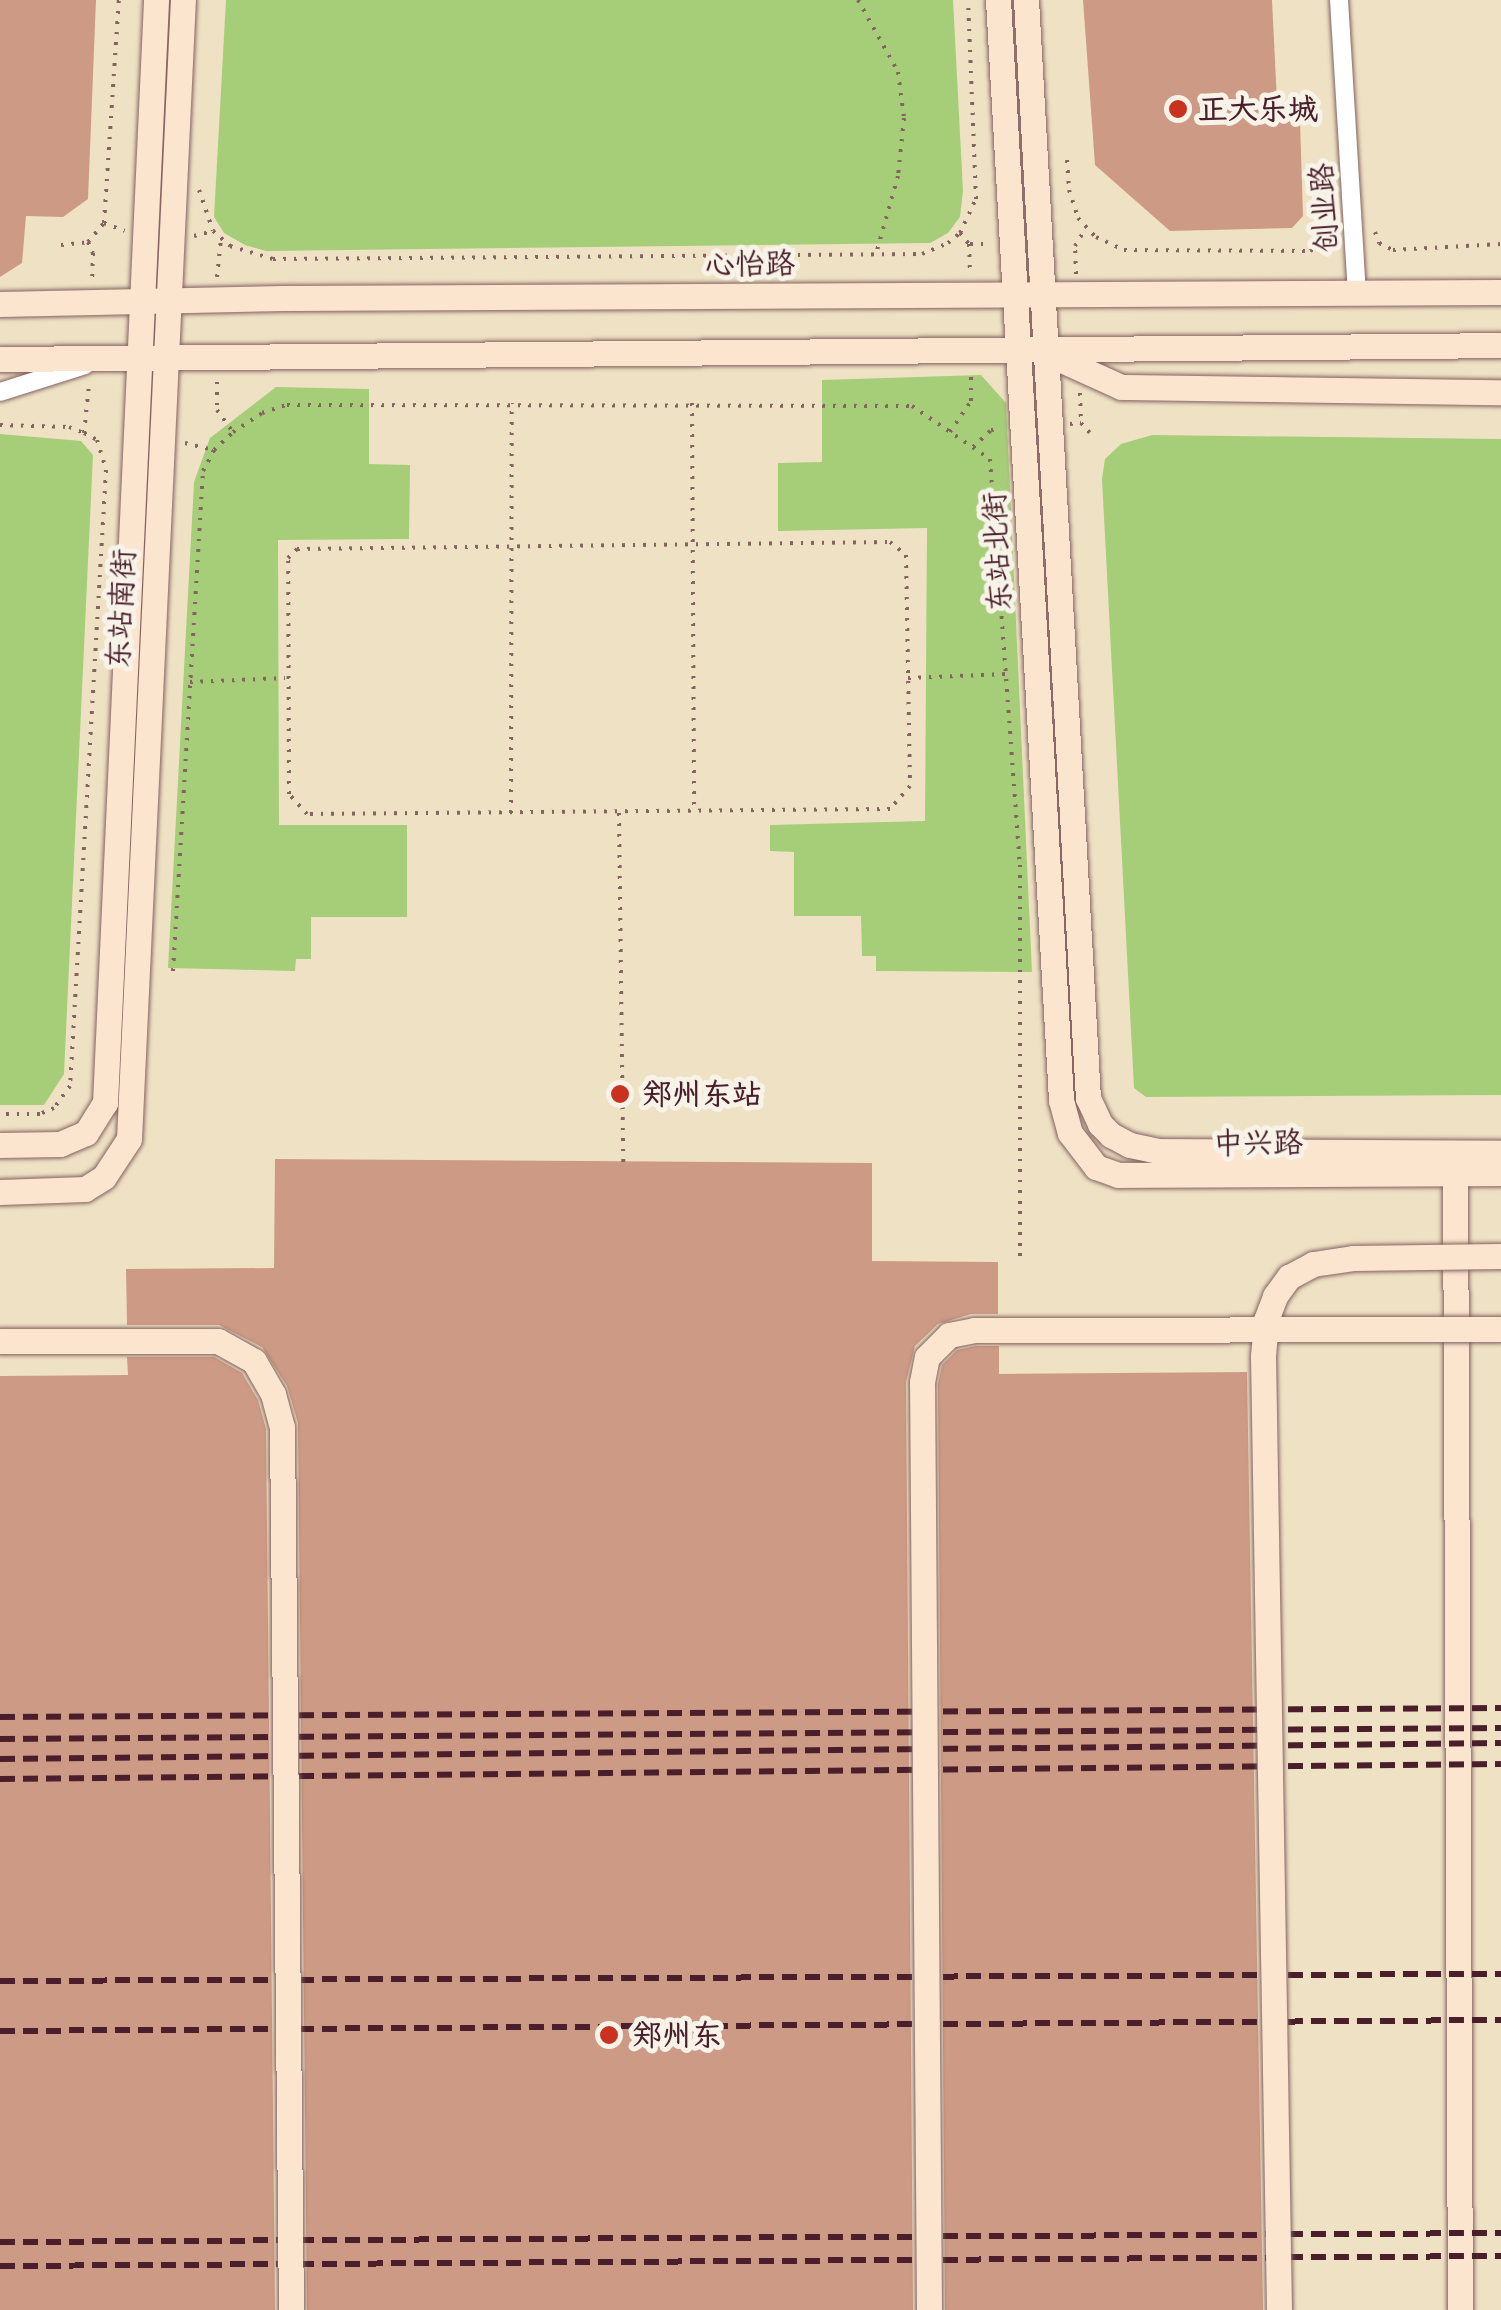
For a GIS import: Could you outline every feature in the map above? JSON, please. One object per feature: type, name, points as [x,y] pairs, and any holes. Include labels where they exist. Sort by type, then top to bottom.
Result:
[{"type":"street","name":"东站南街","points":[[0,1145],[60,1144],[86,1133],[105,1103],[156,0]]},
{"type":"street","name":"东站南街","points":[[0,1192],[71,1192],[104,1177],[129,1139],[183,0]]},
{"type":"street","name":"东站北街","points":[[998,0],[1061,1100]]},
{"type":"street","name":"东站北街","points":[[1026,0],[1088,1098]]},
{"type":"street","name":"创业路","points":[[1340,0],[1357,292]]},
{"type":"street","name":"心怡路","points":[[0,304],[1501,292]]},
{"type":"street","points":[[0,358],[1046,352],[1501,345]]},
{"type":"street","points":[[1046,352],[1121,387],[1501,392]]},
{"type":"street","points":[[0,392],[108,358]]},
{"type":"street","name":"中兴路","points":[[1088,1098],[1100,1124],[1111,1134],[1130,1146],[1158,1151],[1501,1153]]},
{"type":"street","name":"中兴路","points":[[1061,1100],[1070,1133],[1081,1153],[1096,1168],[1118,1175],[1501,1173]]},
{"type":"street","points":[[1455,1174],[1460,2310]]},
{"type":"street","points":[[1280,2310],[1263,1376],[1266,1320],[1275,1296],[1290,1277],[1313,1264],[1353,1258],[1501,1256]]},
{"type":"street","points":[[929,2310],[922,1382],[926,1356],[949,1335],[974,1330],[1501,1329]]},
{"type":"street","points":[[0,1341],[218,1341],[254,1361],[274,1394],[282,1427],[292,2310]]},
{"type":"path","points":[[61,245],[88,242],[104,223],[119,0]]},
{"type":"path","points":[[858,0],[898,72],[904,118],[898,176],[876,254]]},
{"type":"path","points":[[199,189],[213,231],[230,246],[273,260],[933,251],[960,232],[970,216],[977,174],[968,0]]},
{"type":"path","points":[[1067,160],[1069,190],[1078,218],[1096,237],[1124,250],[1310,251],[1324,244],[1332,234]]},
{"type":"path","points":[[1371,218],[1378,243],[1393,250],[1501,244]]},
{"type":"path","points":[[511,814],[512,403]]},
{"type":"path","points":[[692,403],[694,812]]},
{"type":"path","points":[[173,971],[202,470],[214,450],[233,432],[262,412],[287,404],[912,406],[990,458],[1020,865],[1020,1262]]},
{"type":"path","points":[[0,425],[69,427],[84,433],[97,440],[106,470],[71,1079],[54,1108],[40,1114],[0,1114]]},
{"type":"path","points":[[890,542],[906,555],[910,786],[890,809],[307,814],[289,794],[288,558],[297,549],[692,544],[890,542]]},
{"type":"path","points":[[908,678],[1006,674]]},
{"type":"path","points":[[190,682],[286,678]]},
{"type":"path","points":[[619,813],[623,1162]]},
{"type":"green space","points":[[226,0],[953,0],[963,191],[960,217],[948,233],[930,243],[266,251],[245,245],[224,233],[214,217]]},
{"type":"green space","points":[[981,375],[1006,403],[1032,972],[876,971],[876,956],[862,956],[861,916],[794,916],[794,852],[770,851],[770,825],[925,821],[927,528],[778,531],[778,463],[822,462],[822,380]]},
{"type":"green space","points":[[276,387],[369,389],[369,464],[410,465],[409,539],[278,540],[279,825],[407,825],[407,917],[311,917],[311,959],[296,959],[295,971],[168,968],[194,482],[210,438]]},
{"type":"green space","points":[[0,434],[81,441],[93,455],[64,1074],[44,1105],[0,1105]]},
{"type":"green space","points":[[1152,435],[1501,439],[1501,1095],[1146,1097],[1134,1088],[1102,479],[1105,459],[1121,444]]},
{"type":"building","points":[[0,0],[96,0],[88,199],[63,217],[26,216],[22,263],[0,277]]},
{"type":"building","points":[[1083,0],[1272,0],[1278,122],[1300,121],[1303,216],[1292,228],[1170,231],[1095,165]]},
{"type":"building","points":[[275,1159],[872,1163],[872,1261],[998,1262],[998,1314],[971,1314],[938,1324],[915,1346],[906,1382],[913,2310],[307,2310],[298,1423],[287,1386],[262,1347],[219,1325],[127,1325],[126,1269],[274,1268]]},
{"type":"building","points":[[999,1346],[999,1374],[1247,1372],[1263,2310],[945,2310],[938,1384],[942,1365],[957,1350]]},
{"type":"building","points":[[127,1357],[214,1357],[242,1373],[258,1400],[266,1429],[275,2310],[0,2310],[0,1376],[128,1375]]},
{"type":"railway","points":[[0,1717],[1501,1708]]},
{"type":"railway","points":[[0,1739],[1501,1728]]},
{"type":"railway","points":[[0,1759],[1501,1743]]},
{"type":"railway","points":[[0,1779],[1501,1764]]},
{"type":"railway","points":[[0,1981],[1501,1974]]},
{"type":"railway","points":[[0,2031],[1501,2020]]},
{"type":"railway","points":[[0,2242],[1501,2233]]},
{"type":"railway","points":[[0,2266],[1501,2256]]},
{"type":"place","name":"正大乐城","points":[[1178,109]]},
{"type":"place","name":"郑州东站","points":[[620,1094]]},
{"type":"place","name":"郑州东","points":[[609,2035]]}]
